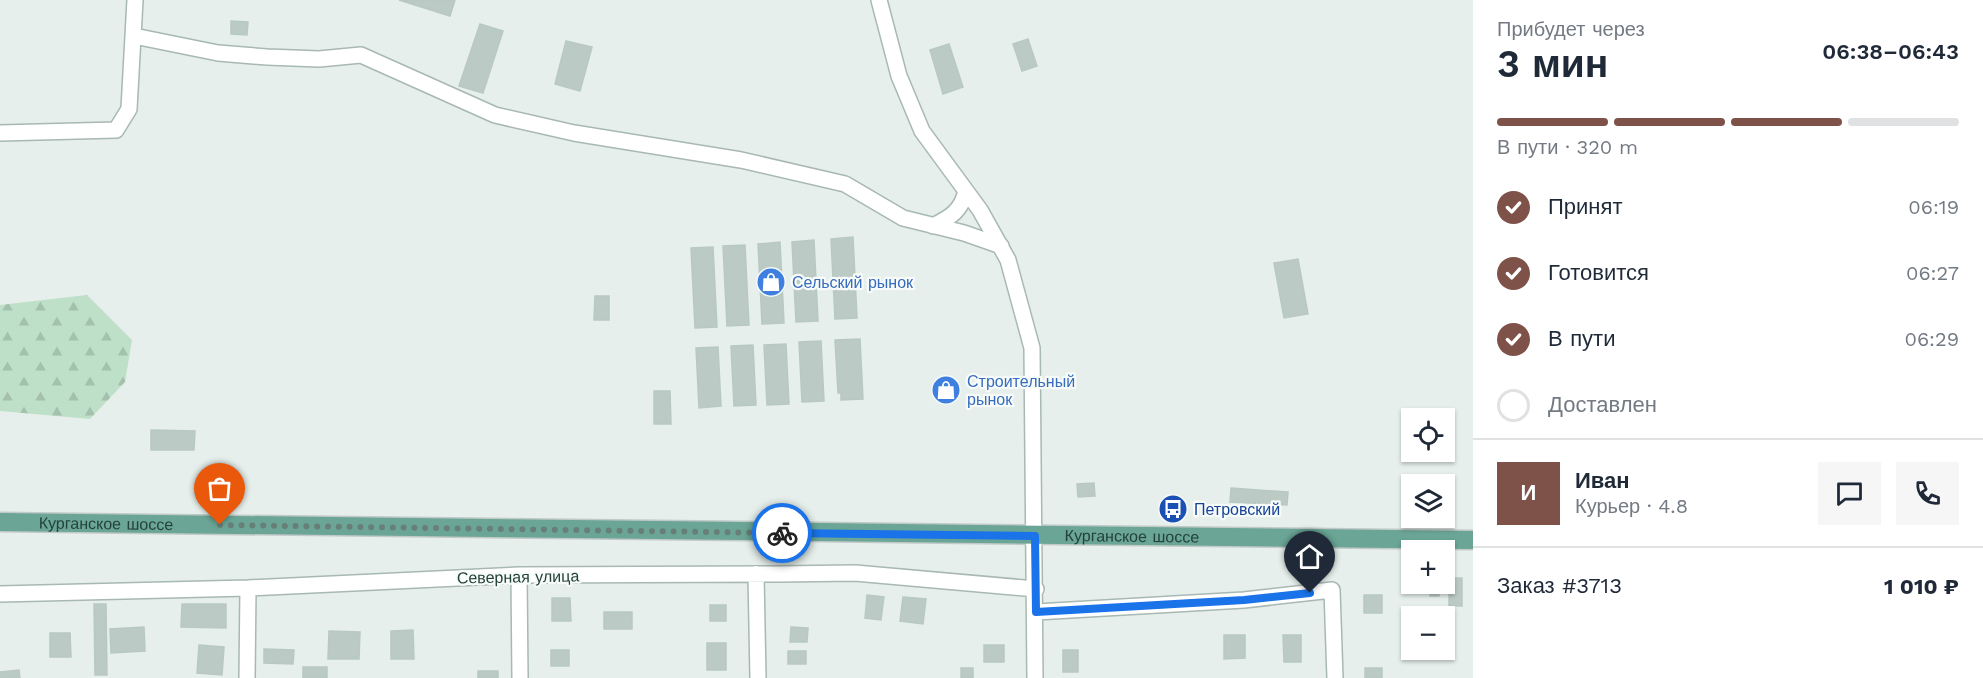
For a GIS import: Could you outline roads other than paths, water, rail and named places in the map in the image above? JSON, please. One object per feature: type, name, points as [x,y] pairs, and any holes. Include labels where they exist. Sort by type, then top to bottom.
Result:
[{"type":"main road","name":"Курганское шоссе","points":[[0,522],[1473,540]]},
{"type":"street","points":[[0,133],[116,130],[129,109],[135,0]]},
{"type":"street","points":[[879,0],[899,76],[922,131],[966,191],[1008,260],[1032,348],[1036,589],[1035,678]]},
{"type":"street","points":[[134,36],[218,53],[319,59],[361,55],[495,115],[574,133],[741,160],[845,184],[903,218],[1001,246]]},
{"type":"street","points":[[933,226],[953,216],[962,204],[966,191]]},
{"type":"street","name":"Северная улица","points":[[0,594],[248,588],[519,575],[855,573],[1036,589]]},
{"type":"street","points":[[756,574],[758,678]]},
{"type":"street","points":[[519,575],[520,678]]},
{"type":"street","points":[[247,678],[248,588]]},
{"type":"street","points":[[1036,612],[1244,600],[1332,590],[1335,678]]},
{"type":"place","name":"Сельский рынок","points":[[771,282]]},
{"type":"place","name":"Строительный рынок","points":[[946,390]]},
{"type":"place","name":"Петровский","points":[[1173,509]]}]
